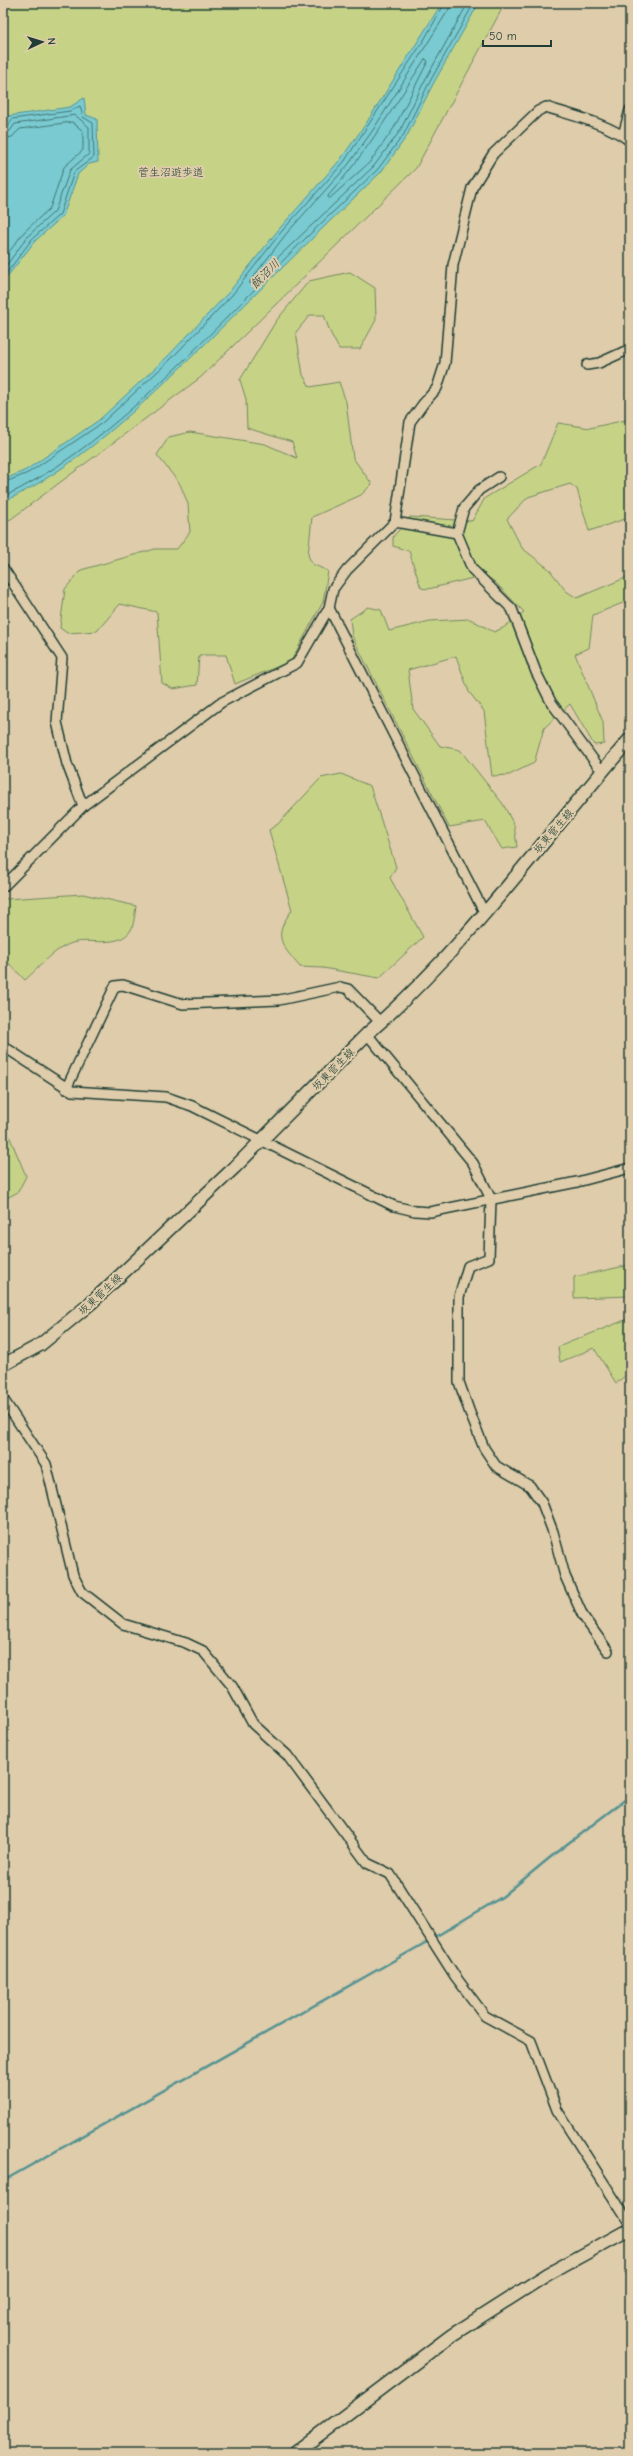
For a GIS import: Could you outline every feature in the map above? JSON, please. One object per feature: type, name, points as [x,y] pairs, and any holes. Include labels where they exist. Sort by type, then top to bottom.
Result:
[{"type":"main road","name":"坂東菅生線","points":[[3,1365],[40,1345],[65,1326],[235,1167],[367,1034],[380,1023],[465,935],[630,739]]},
{"type":"main road","points":[[295,2453],[452,2335],[548,2274],[630,2229]]},
{"type":"street","points":[[3,887],[83,806],[222,702],[297,663],[329,608],[334,589],[347,570],[395,522],[410,422],[422,404],[437,388],[445,363],[453,265],[472,188],[492,154],[538,111],[546,107],[586,120],[626,138],[630,110]]},
{"type":"street","points":[[587,365],[599,363],[630,349]]},
{"type":"street","points":[[499,477],[479,490],[470,500],[464,508],[457,533],[472,569],[512,609],[536,672],[552,702],[598,766],[604,771]]},
{"type":"street","points":[[395,522],[457,533]]},
{"type":"street","points":[[3,568],[62,658],[57,722],[67,764],[83,806]]},
{"type":"street","points":[[329,608],[484,912]]},
{"type":"street","points":[[66,1089],[114,986],[123,985],[183,1004],[279,1000],[340,987],[348,989],[380,1023]]},
{"type":"street","points":[[367,1034],[473,1163],[491,1199],[489,1258],[468,1266],[459,1297],[459,1382],[484,1448],[496,1466],[530,1486],[542,1503],[553,1532],[565,1576],[583,1616],[608,1651]]},
{"type":"street","points":[[3,1046],[66,1089],[93,1093],[166,1097],[192,1106],[394,1206],[415,1211],[430,1212],[577,1182],[630,1168]]},
{"type":"street","points":[[3,1399],[46,1464],[73,1575],[82,1592],[123,1624],[186,1643],[203,1651],[232,1686],[253,1724],[287,1754],[367,1863],[390,1874],[455,1976],[485,2016],[531,2040],[557,2110],[630,2224]]},
{"type":"green space","name":"菅生沼遊歩道","points":[[3,3],[505,3],[416,168],[201,377],[11,519],[3,522]]},
{"type":"green space","points":[[350,272],[375,288],[376,320],[360,349],[339,349],[330,332],[324,315],[310,315],[296,332],[303,375],[310,387],[339,382],[346,402],[353,458],[372,484],[361,495],[312,517],[308,555],[312,564],[328,571],[323,602],[291,661],[235,684],[226,655],[199,655],[197,685],[173,689],[162,683],[157,612],[120,604],[97,631],[67,633],[60,628],[65,589],[81,570],[155,549],[177,549],[190,532],[188,504],[180,484],[157,455],[169,437],[190,432],[265,444],[297,458],[292,442],[247,428],[246,399],[240,380],[276,321],[309,281]]},
{"type":"green space","points":[[630,419],[630,520],[625,519],[589,531],[577,489],[570,484],[528,497],[507,519],[522,548],[549,569],[566,591],[577,598],[630,576],[630,600],[593,615],[589,648],[575,654],[603,722],[604,744],[594,745],[570,704],[544,728],[534,763],[509,775],[492,776],[484,711],[469,692],[456,656],[408,670],[413,709],[440,746],[460,750],[503,804],[514,825],[517,847],[502,849],[485,821],[449,827],[352,636],[350,619],[368,607],[381,610],[389,631],[430,621],[470,619],[494,632],[503,628],[524,612],[495,582],[485,575],[428,589],[421,588],[409,551],[393,546],[393,537],[410,517],[472,521],[485,498],[541,464],[558,423],[590,428]]},
{"type":"green space","points":[[341,774],[370,786],[396,867],[390,878],[423,937],[379,978],[323,968],[300,967],[281,940],[282,927],[292,910],[269,830],[278,824],[321,778]]},
{"type":"green space","points":[[83,894],[136,906],[134,922],[131,930],[126,936],[113,941],[83,941],[69,944],[55,952],[25,980],[3,957],[3,896],[7,899]]},
{"type":"green space","points":[[3,1121],[26,1176],[18,1192],[3,1200]]},
{"type":"green space","points":[[630,1265],[630,1296],[574,1298],[574,1277]]},
{"type":"green space","points":[[630,1318],[630,1372],[616,1383],[594,1348],[560,1362],[558,1347]]},
{"type":"water","name":"飯沼川","points":[[442,3],[479,3],[432,86],[407,136],[381,172],[201,348],[132,413],[83,453],[58,471],[31,488],[3,502],[3,480],[26,470],[99,420],[168,356],[229,292],[279,229],[340,160],[365,125]]},
{"type":"water","points":[[84,98],[86,115],[97,119],[98,162],[89,164],[78,174],[63,216],[35,241],[3,282],[3,129],[8,116],[70,107]]},
{"type":"waterway","points":[[3,2181],[425,1943],[502,1897],[558,1851],[630,1796]]}]
